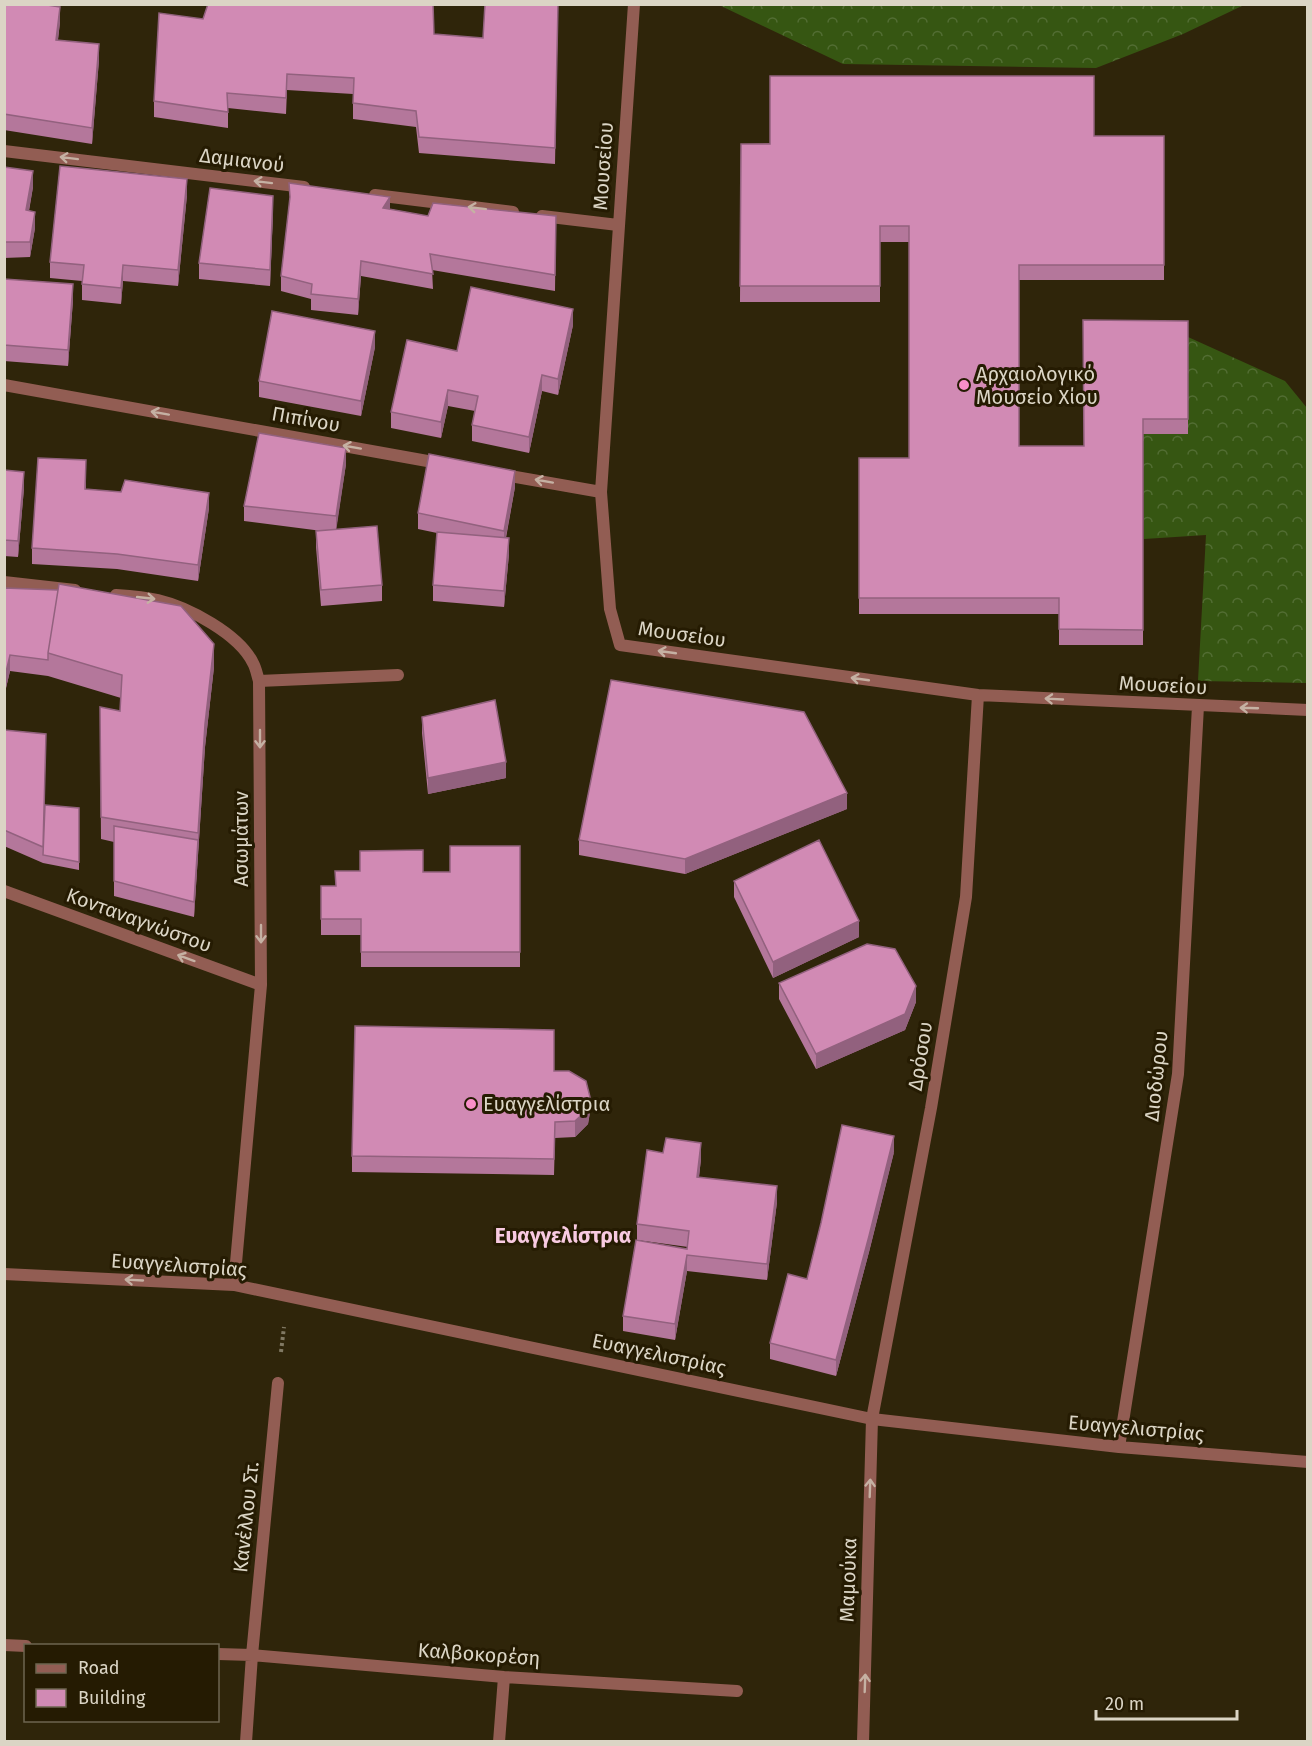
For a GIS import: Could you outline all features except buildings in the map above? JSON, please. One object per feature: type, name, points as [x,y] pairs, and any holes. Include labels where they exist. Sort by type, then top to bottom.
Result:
[{"type":"street","name":"Μουσείου","points":[[633,4],[601,492],[610,609],[620,645],[978,695],[1308,710]]},
{"type":"street","name":"Δαμιανού","points":[[4,151],[311,188]]},
{"type":"street","points":[[359,193],[618,225]]},
{"type":"street","name":"Πιπίνου","points":[[4,385],[461,467]]},
{"type":"street","points":[[484,471],[601,492]]},
{"type":"street","name":"Ασωμάτων","points":[[4,582],[157,600],[189,610],[240,646],[253,662],[260,681],[261,985],[234,1285]]},
{"type":"street","points":[[260,681],[398,675]]},
{"type":"street","name":"Δρόσου","points":[[872,1419],[931,1108],[966,897],[978,695]]},
{"type":"street","name":"Διοδώρου","points":[[1119,1447],[1178,1074],[1198,706]]},
{"type":"street","name":"Κονταναγνώστου","points":[[4,891],[261,985]]},
{"type":"street","name":"Ευαγγελιστρίας","points":[[4,1274],[234,1285],[872,1419],[1119,1447],[1308,1462]]},
{"type":"street","name":"Κανέλλου Στ.","points":[[246,1742],[278,1383]]},
{"type":"street","name":"Μαμούκα","points":[[863,1742],[872,1419]]},
{"type":"street","points":[[4,1645],[24,1646]]},
{"type":"street","name":"Καλβοκορέση","points":[[219,1654],[504,1677],[737,1691]]},
{"type":"street","points":[[499,1742],[504,1677]]},
{"type":"path","points":[[278,1383],[286,1296]]},
{"type":"green space","points":[[719,5],[1244,5],[1183,34],[1096,68],[843,64]]},
{"type":"green space","points":[[1188,337],[1285,381],[1307,408],[1307,683],[1198,681],[1206,535],[1144,539],[1143,434],[1188,434]]},
{"type":"place","name":"Αρχαιολογικό Μουσείο Χίου","points":[[964,385]]},
{"type":"place","name":"Ευαγγελίστρια","points":[[471,1104]]},
{"type":"district","name":"Ευαγγελίστρια","points":[[563,1236]]}]
